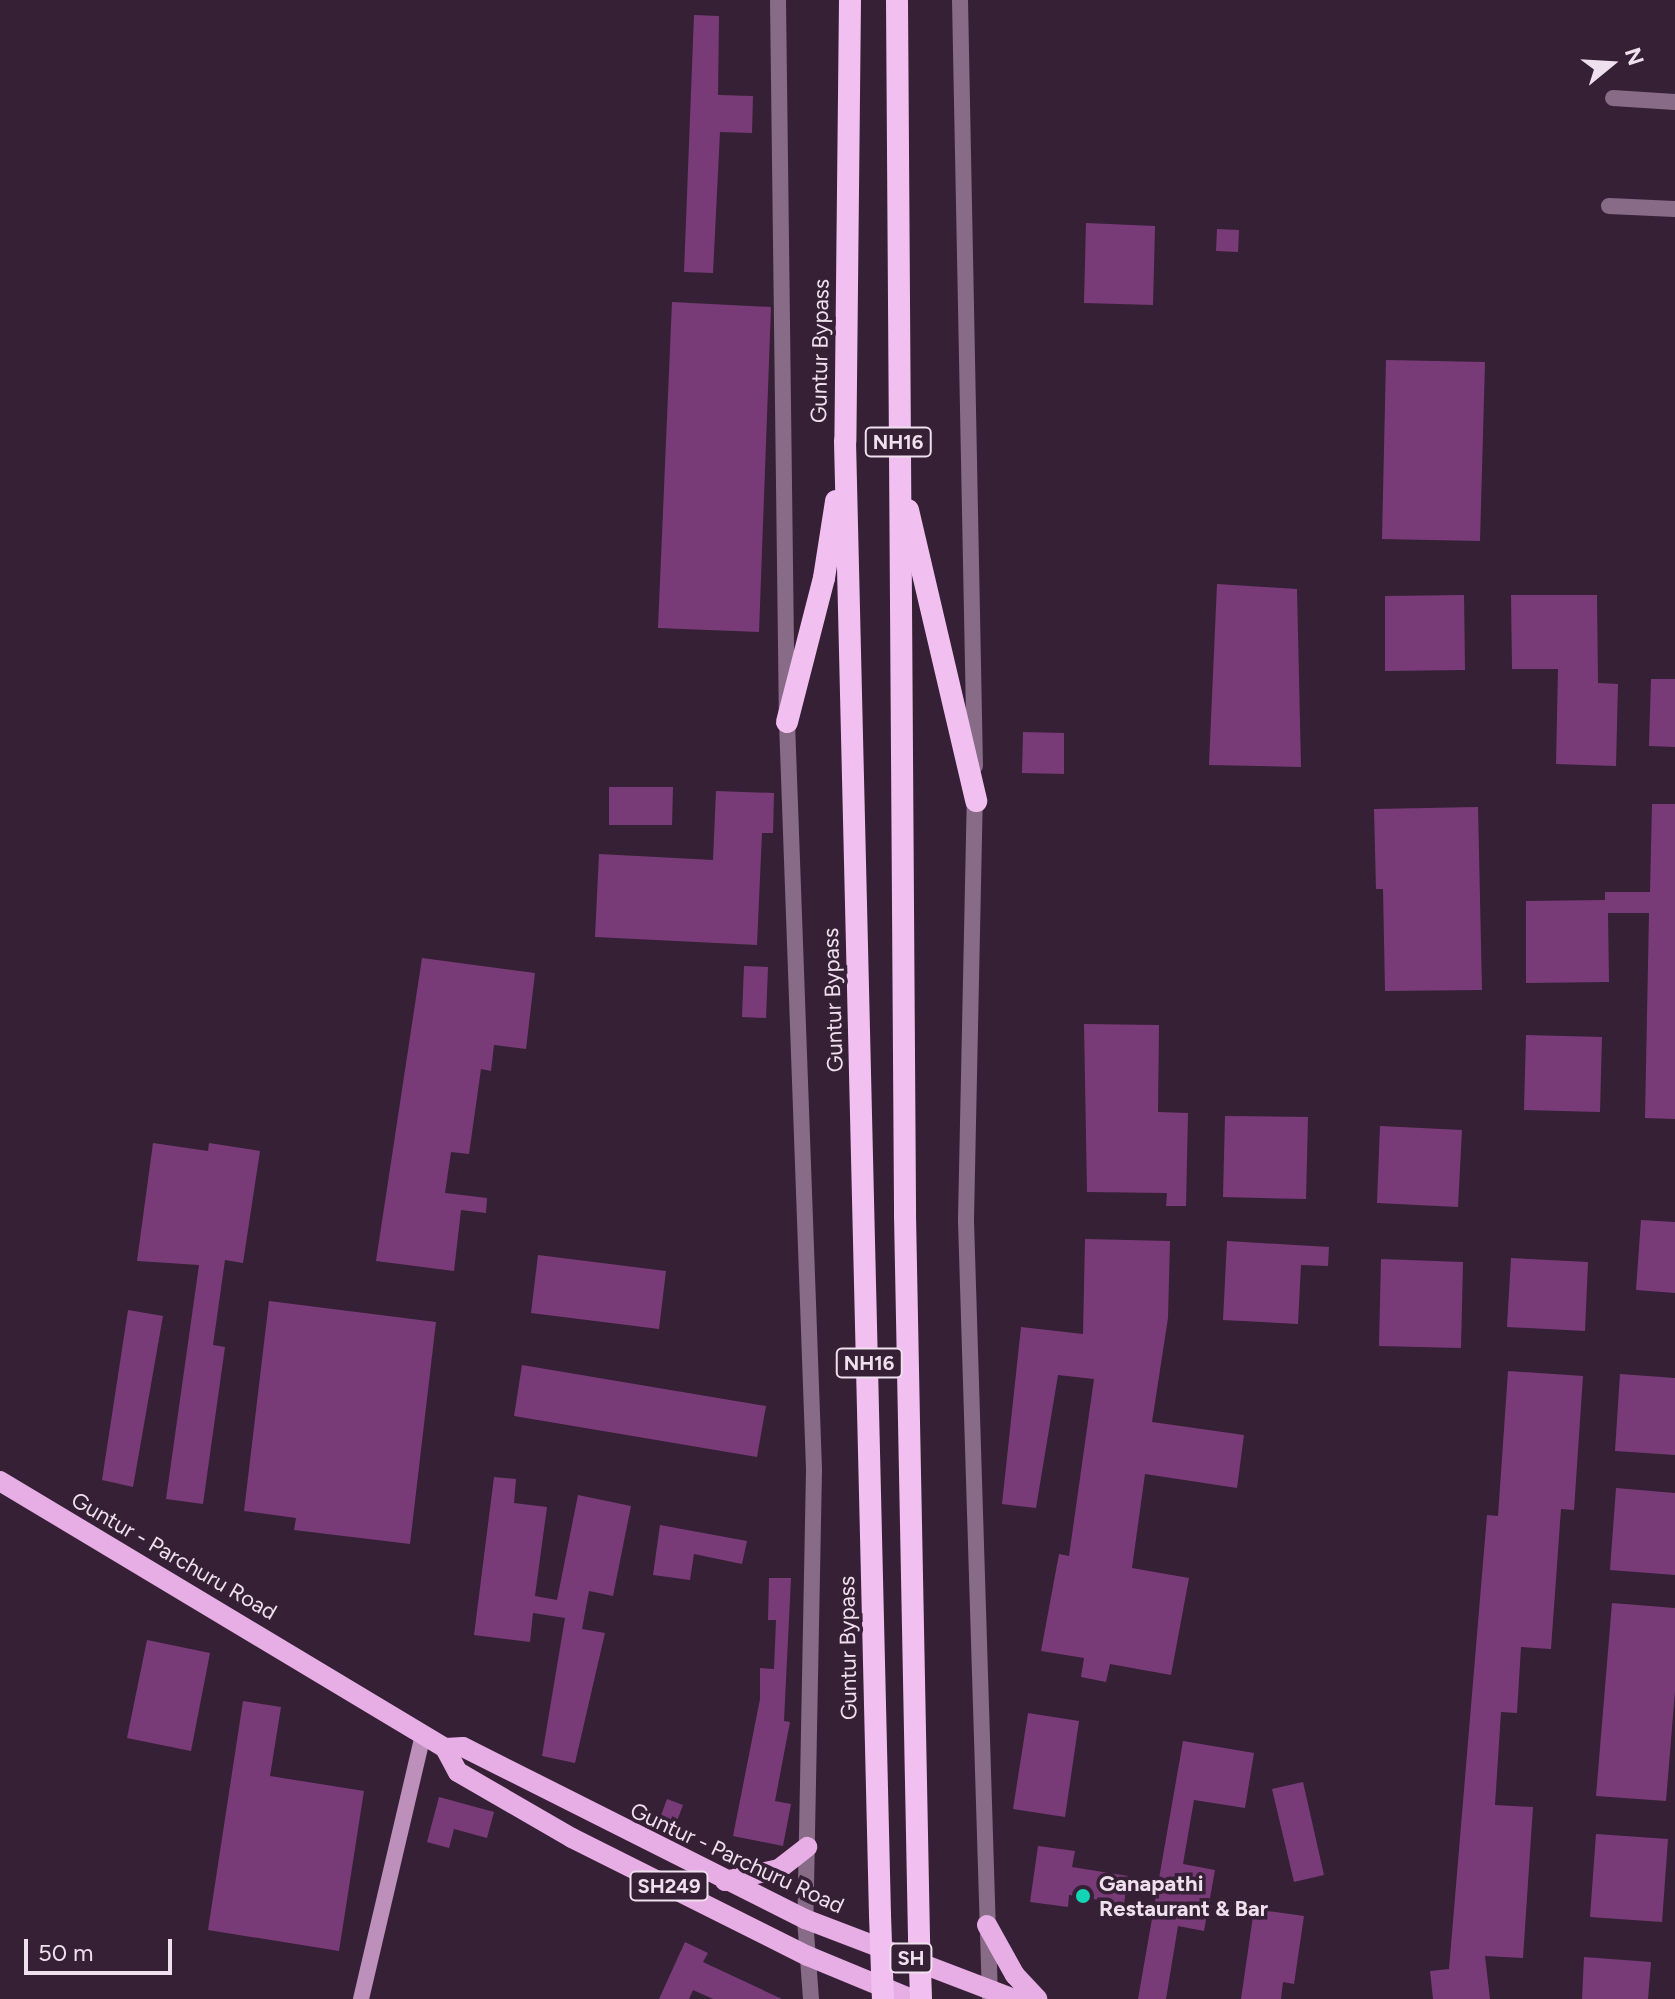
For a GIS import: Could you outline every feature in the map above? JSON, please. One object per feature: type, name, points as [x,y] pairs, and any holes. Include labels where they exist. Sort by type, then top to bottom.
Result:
[{"type":"highway","name":"Guntur Bypass","points":[[850,0],[845,441],[883,1999]]},
{"type":"highway","name":"NH16","points":[[897,0],[898,466],[905,885],[906,1231],[921,1999]]},
{"type":"highway","points":[[787,722],[824,578],[845,441]]},
{"type":"highway","points":[[898,466],[976,801]]},
{"type":"main road","name":"Guntur - Parchuru Road","points":[[0,1481],[423,1734],[445,1748],[458,1772],[572,1838],[808,1956],[912,1999]]},
{"type":"main road","points":[[361,1999],[423,1734]]},
{"type":"main road","name":"Guntur - Parchuru Road","points":[[445,1748],[463,1747],[805,1919],[990,1993],[1015,1999]]},
{"type":"main road","points":[[725,1881],[779,1869],[807,1847]]},
{"type":"main road","points":[[987,1925],[1015,1975],[1037,1999]]},
{"type":"street","points":[[778,0],[787,722],[814,1470],[805,1919],[811,1999]]},
{"type":"street","points":[[960,0],[976,801],[966,1221],[990,1993]]},
{"type":"street","points":[[1613,98],[1675,102]]},
{"type":"street","points":[[1609,206],[1675,209]]},
{"type":"building","points":[[694,15],[719,16],[718,95],[753,96],[752,133],[720,132],[713,273],[684,272]]},
{"type":"building","points":[[1086,223],[1155,226],[1153,305],[1084,303]]},
{"type":"building","points":[[1217,229],[1239,230],[1238,252],[1216,251]]},
{"type":"building","points":[[672,302],[771,307],[759,632],[658,628]]},
{"type":"building","points":[[1386,360],[1485,362],[1480,541],[1382,539]]},
{"type":"building","points":[[1217,584],[1297,589],[1301,767],[1209,765]]},
{"type":"building","points":[[1464,595],[1465,670],[1385,671],[1385,596]]},
{"type":"building","points":[[1511,595],[1597,595],[1598,683],[1618,684],[1616,766],[1556,764],[1558,669],[1512,669]]},
{"type":"building","points":[[1651,679],[1675,679],[1675,747],[1649,746]]},
{"type":"building","points":[[1023,732],[1064,733],[1064,774],[1022,773]]},
{"type":"building","points":[[609,787],[673,787],[672,825],[609,825]]},
{"type":"building","points":[[716,791],[774,793],[773,833],[762,833],[757,945],[595,937],[599,854],[713,860]]},
{"type":"building","points":[[1652,804],[1675,804],[1675,1119],[1645,1118],[1649,913],[1608,913],[1609,982],[1526,983],[1526,901],[1605,900],[1605,892],[1650,892]]},
{"type":"building","points":[[1478,807],[1482,990],[1385,991],[1383,889],[1376,889],[1374,809]]},
{"type":"building","points":[[422,958],[535,973],[526,1049],[494,1045],[491,1071],[481,1069],[469,1154],[451,1152],[445,1193],[487,1198],[486,1213],[461,1210],[454,1271],[376,1261]]},
{"type":"building","points":[[744,966],[768,967],[766,1018],[742,1017]]},
{"type":"building","points":[[1084,1024],[1159,1025],[1158,1112],[1188,1113],[1186,1206],[1166,1206],[1167,1193],[1087,1192]]},
{"type":"building","points":[[1526,1035],[1602,1037],[1600,1112],[1524,1110]]},
{"type":"building","points":[[1225,1116],[1308,1117],[1306,1199],[1223,1197]]},
{"type":"building","points":[[1380,1126],[1462,1130],[1458,1207],[1377,1203]]},
{"type":"building","points":[[153,1143],[208,1151],[209,1143],[260,1151],[243,1263],[225,1260],[213,1345],[225,1347],[203,1504],[166,1499],[199,1265],[137,1261]]},
{"type":"building","points":[[1641,1220],[1675,1222],[1675,1293],[1636,1290]]},
{"type":"building","points":[[1085,1239],[1170,1241],[1168,1318],[1152,1422],[1244,1435],[1237,1488],[1145,1474],[1132,1568],[1189,1578],[1171,1675],[1110,1664],[1106,1682],[1081,1677],[1084,1658],[1041,1651],[1059,1554],[1069,1556],[1094,1379],[1058,1375],[1036,1508],[1002,1504],[1021,1327],[1083,1334]]},
{"type":"building","points":[[1227,1241],[1329,1247],[1328,1266],[1301,1265],[1298,1324],[1223,1320]]},
{"type":"building","points":[[538,1255],[666,1271],[659,1329],[531,1313]]},
{"type":"building","points":[[1511,1258],[1588,1262],[1585,1331],[1507,1327]]},
{"type":"building","points":[[1381,1259],[1463,1262],[1461,1348],[1379,1346]]},
{"type":"building","points":[[269,1301],[436,1322],[410,1544],[294,1530],[296,1518],[244,1511]]},
{"type":"building","points":[[128,1310],[163,1316],[133,1487],[102,1480]]},
{"type":"building","points":[[522,1365],[766,1406],[757,1457],[514,1416]]},
{"type":"building","points":[[1508,1371],[1583,1376],[1574,1510],[1561,1509],[1551,1649],[1521,1647],[1517,1713],[1501,1712],[1495,1805],[1533,1807],[1523,1958],[1485,1956],[1490,1999],[1433,1999],[1430,1971],[1449,1969],[1487,1515],[1498,1516]]},
{"type":"building","points":[[1620,1374],[1675,1378],[1675,1455],[1615,1451]]},
{"type":"building","points":[[494,1477],[516,1479],[514,1503],[547,1507],[535,1596],[557,1600],[578,1495],[631,1506],[613,1596],[589,1591],[582,1629],[605,1633],[575,1763],[542,1756],[565,1618],[533,1613],[530,1642],[474,1635]]},
{"type":"building","points":[[1616,1488],[1675,1493],[1675,1575],[1610,1570]]},
{"type":"building","points":[[660,1525],[747,1541],[742,1564],[694,1554],[690,1580],[653,1575]]},
{"type":"building","points":[[769,1578],[791,1578],[784,1721],[790,1722],[775,1801],[791,1804],[783,1846],[733,1836],[760,1699],[760,1668],[774,1669],[776,1620],[768,1620]]},
{"type":"building","points":[[1612,1603],[1675,1608],[1675,1691],[1666,1801],[1596,1796]]},
{"type":"building","points":[[147,1640],[210,1653],[191,1751],[127,1738]]},
{"type":"building","points":[[243,1701],[281,1707],[270,1776],[364,1791],[339,1951],[208,1930]]},
{"type":"building","points":[[1028,1713],[1079,1721],[1065,1817],[1013,1809]]},
{"type":"building","points":[[1183,1741],[1254,1753],[1245,1808],[1194,1800],[1183,1864],[1215,1870],[1204,1931],[1178,1926],[1166,1999],[1138,1999]]},
{"type":"building","points":[[1303,1782],[1324,1875],[1294,1882],[1272,1789]]},
{"type":"building","points":[[439,1797],[494,1812],[487,1838],[454,1829],[449,1848],[427,1842]]},
{"type":"building","points":[[667,1799],[683,1805],[671,1837],[656,1829]]},
{"type":"building","points":[[1596,1834],[1668,1839],[1662,1922],[1590,1917]]},
{"type":"building","points":[[1038,1846],[1075,1851],[1072,1867],[1128,1876],[1124,1904],[1069,1895],[1068,1907],[1030,1902]]},
{"type":"building","points":[[1254,1909],[1304,1916],[1294,1984],[1283,1982],[1281,1999],[1241,1999]]},
{"type":"building","points":[[685,1942],[708,1953],[703,1962],[782,1999],[713,1999],[693,1990],[689,1999],[659,1999]]},
{"type":"building","points":[[1584,1957],[1651,1962],[1648,1999],[1582,1999]]},
{"type":"place","name":"Ganapathi Restaurant & Bar","points":[[1083,1896]]}]
